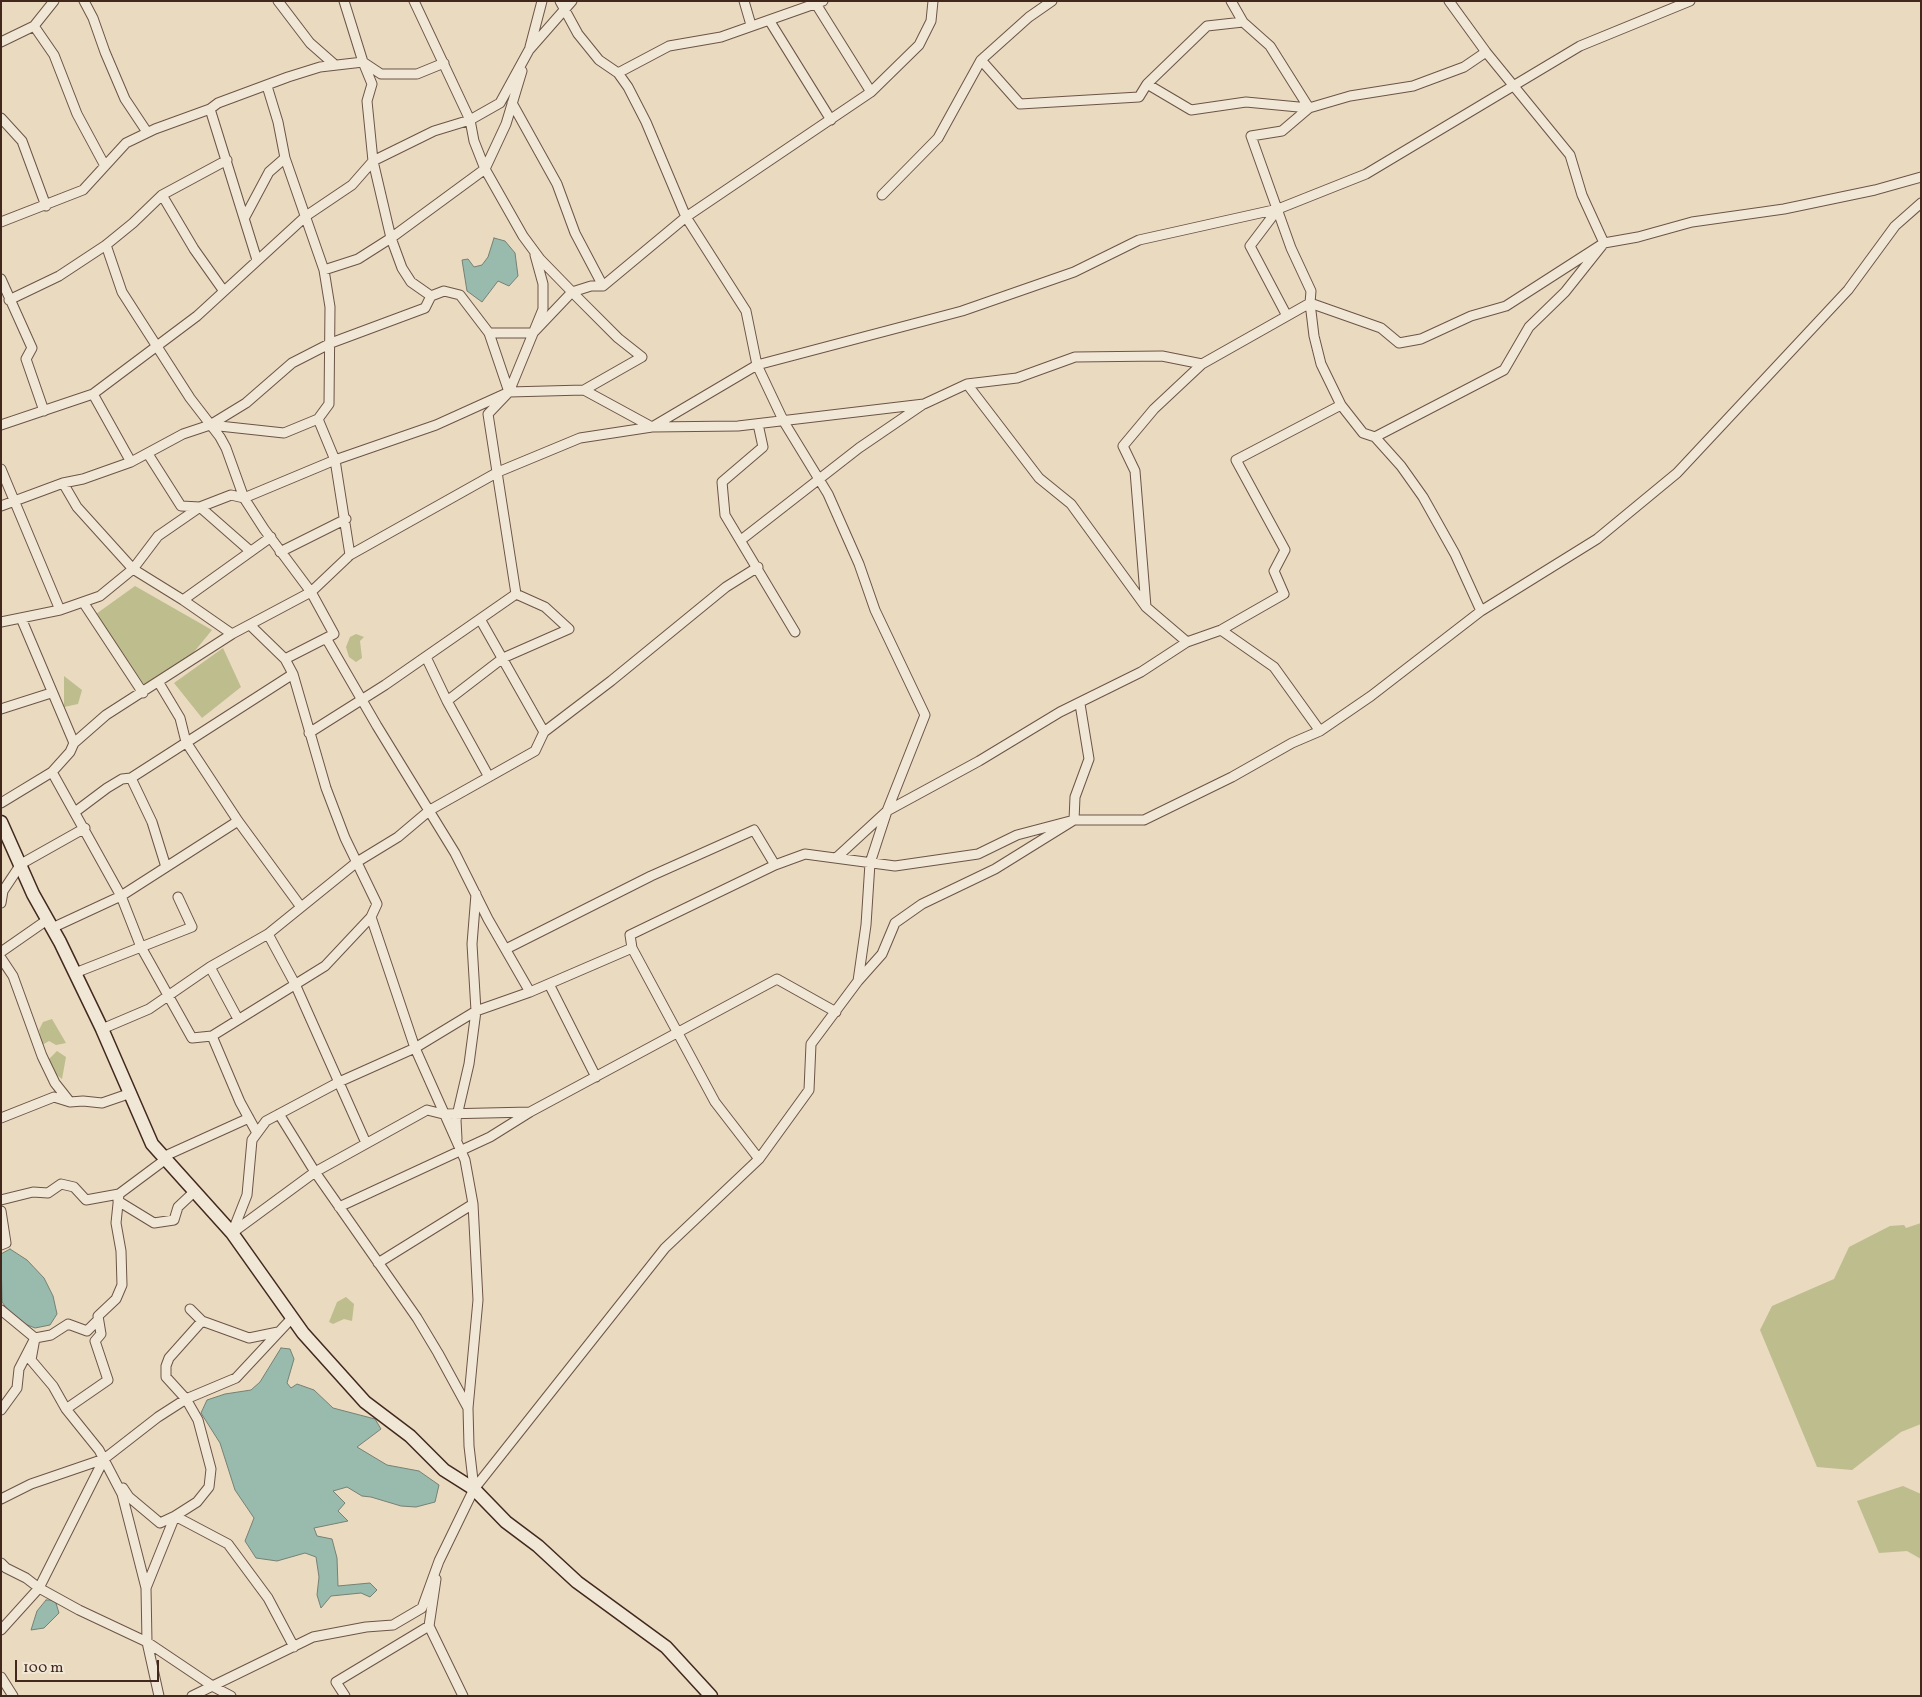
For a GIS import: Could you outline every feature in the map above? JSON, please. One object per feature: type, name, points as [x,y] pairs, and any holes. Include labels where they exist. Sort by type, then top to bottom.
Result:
[{"type":"street","points":[[1,42],[34,26],[54,1]]},
{"type":"street","points":[[84,1],[93,18],[125,99],[147,132]]},
{"type":"street","points":[[278,1],[310,44],[335,65]]},
{"type":"street","points":[[344,1],[372,84],[368,101],[373,161],[391,238],[402,268],[411,282],[431,296]]},
{"type":"street","points":[[1,622],[60,610],[100,596],[133,569],[158,536],[200,507],[231,495],[244,498],[335,460],[436,425],[509,392],[584,390],[642,357],[618,338],[534,251],[485,169],[474,141],[470,120],[414,1]]},
{"type":"street","points":[[324,270],[358,259],[391,238],[485,169],[506,124],[542,1]]},
{"type":"street","points":[[560,1],[578,34],[599,60],[618,74],[646,122],[686,217],[746,311],[757,365],[784,422],[828,494],[859,564],[875,610],[925,715],[887,811],[870,863],[866,926],[858,981]]},
{"type":"street","points":[[1,424],[44,412],[93,394],[197,316],[223,290],[306,216],[352,185],[373,161],[434,131],[470,120],[500,104],[529,50],[572,1]]},
{"type":"street","points":[[744,1],[752,25]]},
{"type":"street","points":[[489,333],[533,333],[572,292],[591,286],[603,286],[686,217],[871,92],[919,45],[931,21],[933,1]]},
{"type":"street","points":[[882,194],[938,138],[981,60],[1029,17],[1052,1]]},
{"type":"street","points":[[1231,1],[1243,22],[1270,46],[1309,108]]},
{"type":"street","points":[[1449,1],[1486,52],[1570,155],[1582,196],[1604,243]]},
{"type":"street","points":[[652,427],[757,365],[962,311],[1074,272],[1139,240],[1278,209],[1366,174],[1580,46],[1690,1]]},
{"type":"street","points":[[618,74],[669,46],[721,37],[819,3],[871,92]]},
{"type":"street","points":[[769,20],[831,120]]},
{"type":"street","points":[[981,60],[1020,104],[1139,97],[1147,84],[1207,26],[1243,22]]},
{"type":"street","points":[[34,26],[54,55],[77,114],[105,166]]},
{"type":"street","points":[[1147,84],[1192,110],[1246,102],[1309,108],[1350,96],[1413,86],[1464,67],[1486,52]]},
{"type":"street","points":[[1,222],[46,206],[82,190],[126,142],[147,132],[210,109],[218,103],[320,67],[363,62],[381,74],[417,74],[444,63]]},
{"type":"street","points":[[210,425],[284,433],[318,419],[330,404],[330,307],[324,270],[285,158],[268,86]]},
{"type":"street","points":[[512,103],[557,184],[575,233],[603,286]]},
{"type":"street","points":[[1309,108],[1282,131],[1250,136],[1291,248],[1311,291],[1310,303],[1314,336],[1321,364],[1341,405],[1363,433],[1375,436],[1401,466],[1423,497],[1455,554],[1481,611]]},
{"type":"street","points":[[210,109],[257,260]]},
{"type":"street","points":[[1,118],[22,141],[46,206]]},
{"type":"street","points":[[245,217],[269,172],[285,158]]},
{"type":"street","points":[[10,300],[59,276],[106,245],[134,223],[162,195],[227,160]]},
{"type":"street","points":[[1146,607],[1135,471],[1123,446],[1154,409],[1202,364],[1310,303],[1381,328],[1399,343],[1421,339],[1471,316],[1506,306],[1604,243],[1638,237],[1692,222],[1784,209],[1866,192],[1921,177]]},
{"type":"street","points":[[162,195],[194,249],[223,290]]},
{"type":"street","points":[[759,1159],[715,1102],[632,948],[630,935],[775,865],[805,854],[895,866],[978,854],[1017,835],[1074,820],[1144,820],[1224,782],[1292,743],[1320,731],[1371,696],[1481,611],[1596,539],[1677,473],[1848,290],[1895,226],[1921,203]]},
{"type":"street","points":[[1278,209],[1250,246],[1287,316]]},
{"type":"street","points":[[1375,436],[1504,370],[1529,327],[1565,292],[1604,243]]},
{"type":"street","points":[[106,245],[122,292],[190,398],[226,448],[244,498],[280,552],[312,592],[334,634],[285,659]]},
{"type":"street","points":[[516,594],[488,414],[509,392],[542,308],[543,284],[534,251]]},
{"type":"street","points":[[1,279],[32,348],[26,359],[44,412]]},
{"type":"street","points":[[1,506],[63,483],[82,479],[131,462],[183,434],[210,425],[246,403],[292,363],[331,343],[425,308],[431,296],[444,292],[460,295],[489,333],[509,392]]},
{"type":"street","points":[[741,540],[859,448],[924,404],[967,384],[1017,378],[1075,357],[1162,356],[1202,364]]},
{"type":"street","points":[[967,384],[1038,478],[1071,504],[1146,607],[1187,642]]},
{"type":"street","points":[[584,390],[652,427]]},
{"type":"street","points":[[93,394],[131,462]]},
{"type":"street","points":[[1,803],[52,772],[70,752],[74,742],[106,715],[159,683],[232,634],[312,592],[350,554],[498,472],[580,438],[652,427],[784,422],[924,404]]},
{"type":"street","points":[[836,858],[887,811],[979,761],[1060,712],[1080,704],[1141,672],[1187,642],[1220,630],[1284,594],[1274,571],[1285,550],[1236,460],[1341,405]]},
{"type":"street","points":[[318,419],[335,460],[346,519],[350,554]]},
{"type":"street","points":[[758,424],[763,447],[722,482],[725,515],[758,567],[795,632]]},
{"type":"street","points":[[148,454],[181,506],[200,507],[249,550]]},
{"type":"street","points":[[1,469],[16,500],[60,610]]},
{"type":"street","points":[[63,483],[82,514],[133,569],[183,600],[232,634]]},
{"type":"street","points":[[280,552],[346,519]]},
{"type":"street","points":[[183,600],[249,550],[271,537]]},
{"type":"street","points":[[102,1030],[149,1009],[168,998],[210,967],[268,934],[357,862],[398,837],[430,810],[536,751],[544,732],[611,681],[726,587],[758,567]]},
{"type":"street","points":[[309,733],[363,700],[516,594]]},
{"type":"street","points":[[447,701],[503,658],[569,629],[544,607],[516,594]]},
{"type":"street","points":[[83,602],[143,693]]},
{"type":"street","points":[[21,618],[51,693],[74,742]]},
{"type":"street","points":[[480,619],[544,732]]},
{"type":"street","points":[[52,772],[121,896],[142,947],[168,998],[192,1038],[212,1036],[325,966],[371,917],[377,904],[336,816],[309,733],[293,674],[285,659],[250,625]]},
{"type":"street","points":[[1220,630],[1274,667],[1320,731]]},
{"type":"street","points":[[326,638],[430,810],[530,992]]},
{"type":"street","points":[[426,657],[447,701],[490,777]]},
{"type":"street","points":[[75,812],[107,788],[122,779],[131,778],[293,674]]},
{"type":"street","points":[[159,683],[180,718],[186,742],[238,821],[301,907]]},
{"type":"street","points":[[1,709],[51,693]]},
{"type":"street","points":[[1074,820],[1075,797],[1089,759],[1080,704]]},
{"type":"street","points":[[131,778],[152,822],[166,867]]},
{"type":"street","points":[[192,1696],[214,1687],[313,1637],[366,1627],[393,1625],[422,1608],[439,1561],[474,1490],[665,1248],[759,1159],[809,1090],[811,1044],[858,981],[882,954],[895,923],[922,904],[995,870],[1074,820]]},
{"type":"street","points":[[1,952],[49,924],[121,896],[238,821]]},
{"type":"street","points":[[1,822],[33,894],[75,973],[102,1030],[152,1144],[165,1156],[232,1233],[292,1318],[365,1402],[410,1436],[444,1470],[474,1490],[506,1522],[538,1546],[577,1582],[666,1647],[711,1696]]},
{"type":"street","points":[[1,903],[2,891],[21,864],[84,828]]},
{"type":"street","points":[[506,949],[651,876],[754,830],[775,865]]},
{"type":"street","points":[[459,1148],[458,1112],[476,1011],[472,944],[476,892]]},
{"type":"street","points":[[75,973],[192,927],[178,897]]},
{"type":"street","points":[[371,917],[415,1048],[459,1148],[471,1186],[478,1300],[468,1408],[469,1446],[474,1490]]},
{"type":"street","points":[[268,934],[295,984],[366,1142]]},
{"type":"street","points":[[232,1233],[247,1195],[252,1140],[266,1121],[339,1082],[415,1048],[476,1011],[530,992],[632,948]]},
{"type":"street","points":[[1,958],[13,976],[42,1056],[55,1083],[70,1102]]},
{"type":"street","points":[[210,967],[238,1019]]},
{"type":"street","points":[[339,1207],[459,1148],[490,1137],[530,1112],[777,979],[836,1012]]},
{"type":"street","points":[[548,984],[596,1077]]},
{"type":"street","points":[[212,1036],[257,1133]]},
{"type":"street","points":[[1,1118],[54,1097],[70,1102],[102,1103],[131,1093]]},
{"type":"street","points":[[232,1233],[315,1172],[366,1142],[427,1110],[443,1114],[458,1112],[530,1112]]},
{"type":"street","points":[[279,1114],[315,1172],[438,1353],[468,1408]]},
{"type":"street","points":[[1,1200],[33,1192],[48,1193],[61,1184],[74,1187],[86,1200],[118,1198],[162,1162],[165,1156],[249,1118]]},
{"type":"street","points":[[118,1198],[154,1223],[174,1220],[178,1207],[195,1191]]},
{"type":"street","points":[[35,1338],[51,1335],[68,1324],[86,1331],[97,1321],[98,1316],[120,1293],[122,1285],[121,1251],[116,1224],[118,1198]]},
{"type":"street","points":[[378,1263],[473,1204]]},
{"type":"street","points":[[1,1211],[6,1243],[1,1245]]},
{"type":"street","points":[[190,1309],[202,1321],[249,1338],[274,1334],[281,1330]]},
{"type":"street","points":[[1,1310],[35,1338]]},
{"type":"street","points":[[1,1499],[30,1484],[104,1459],[186,1399],[236,1378],[292,1318]]},
{"type":"street","points":[[66,1409],[108,1380],[95,1341],[101,1334],[97,1321]]},
{"type":"street","points":[[35,1338],[31,1360],[53,1386],[66,1409],[104,1459],[129,1497],[160,1523],[197,1502],[208,1487],[211,1469],[198,1420],[186,1399],[166,1377],[166,1366],[177,1348],[202,1321]]},
{"type":"street","points":[[1,1410],[17,1388],[18,1369],[35,1338]]},
{"type":"street","points":[[104,1459],[122,1494],[146,1588],[146,1642],[159,1696]]},
{"type":"street","points":[[1,1630],[39,1588],[104,1459]]},
{"type":"street","points":[[146,1588],[175,1516]]},
{"type":"street","points":[[175,1516],[228,1544],[268,1598],[294,1647]]},
{"type":"street","points":[[439,1561],[430,1626],[463,1696]]},
{"type":"street","points":[[1,1563],[39,1588],[146,1642],[214,1687],[231,1696]]},
{"type":"street","points":[[345,1696],[336,1682],[430,1626]]},
{"type":"street","points":[[1,1677],[13,1696]]},
{"type":"shaded area","points":[[494,238],[505,241],[515,253],[518,276],[509,286],[498,281],[482,302],[467,291],[462,260],[468,259],[474,267],[482,265],[488,257]]},
{"type":"shaded area","points":[[135,586],[212,630],[189,658],[146,687],[96,614]]},
{"type":"shaded area","points":[[356,634],[364,637],[360,641],[362,658],[356,662],[349,657],[346,647],[350,637]]},
{"type":"shaded area","points":[[223,648],[241,687],[202,718],[174,683]]},
{"type":"shaded area","points":[[64,676],[82,690],[78,704],[64,707]]},
{"type":"shaded area","points":[[52,1019],[66,1043],[56,1045],[49,1041],[42,1045],[39,1030],[43,1022]]},
{"type":"shaded area","points":[[57,1051],[66,1057],[62,1079],[53,1072],[49,1059]]},
{"type":"shaded area","points":[[1921,1223],[1921,1424],[1901,1432],[1852,1470],[1817,1467],[1760,1330],[1772,1306],[1834,1279],[1849,1247],[1890,1226],[1904,1225],[1906,1228]]},
{"type":"shaded area","points":[[10,1249],[27,1260],[44,1278],[53,1296],[57,1314],[50,1325],[35,1328],[15,1320],[2,1302],[1,1254]]},
{"type":"shaded area","points":[[346,1297],[354,1304],[352,1321],[344,1319],[333,1324],[329,1322],[337,1302]]},
{"type":"shaded area","points":[[281,1348],[290,1349],[294,1359],[287,1383],[291,1388],[297,1384],[314,1390],[333,1408],[375,1419],[381,1429],[357,1447],[387,1465],[419,1471],[439,1485],[435,1502],[416,1507],[401,1506],[362,1496],[347,1487],[333,1491],[345,1503],[338,1511],[348,1521],[314,1528],[317,1536],[332,1539],[337,1558],[338,1586],[370,1583],[377,1590],[370,1597],[361,1593],[331,1596],[321,1608],[317,1595],[319,1577],[316,1557],[305,1553],[277,1561],[256,1558],[245,1541],[254,1518],[235,1490],[220,1443],[201,1413],[207,1400],[225,1394],[251,1390],[260,1382]]},
{"type":"shaded area","points":[[1903,1486],[1921,1494],[1921,1559],[1907,1551],[1879,1553],[1857,1501]]},
{"type":"shaded area","points":[[46,1600],[55,1600],[59,1613],[44,1628],[31,1630],[37,1611]]}]
